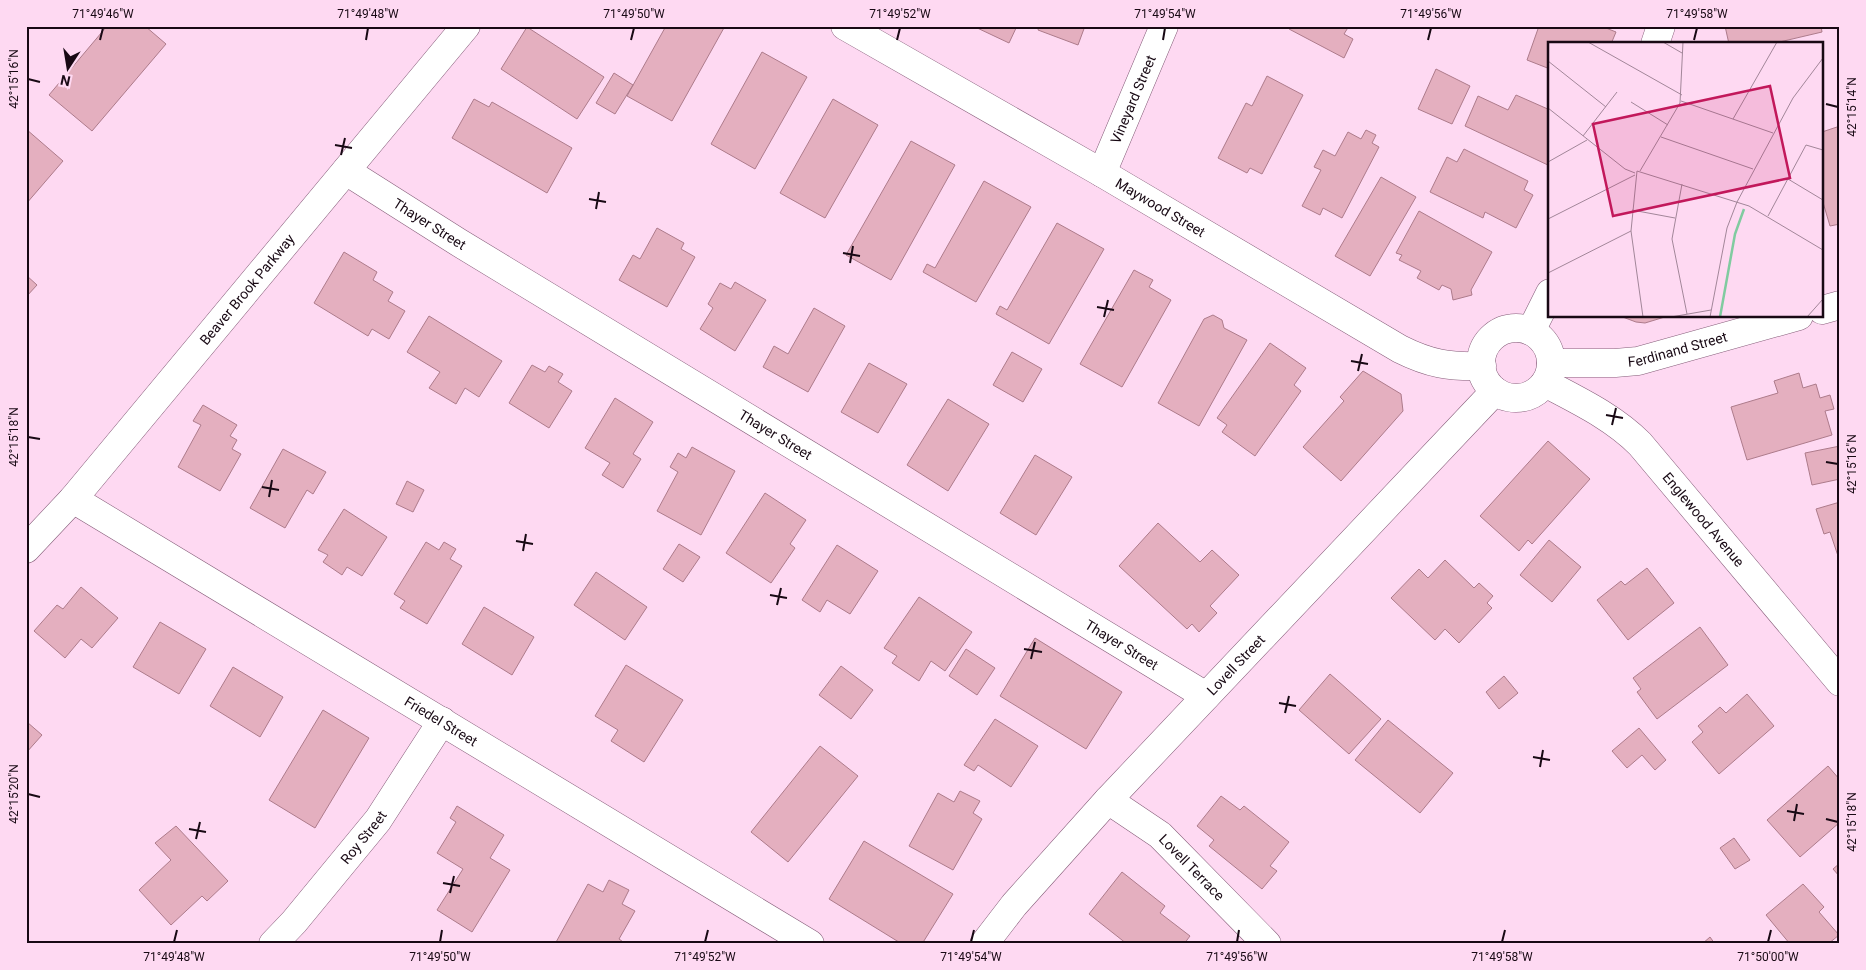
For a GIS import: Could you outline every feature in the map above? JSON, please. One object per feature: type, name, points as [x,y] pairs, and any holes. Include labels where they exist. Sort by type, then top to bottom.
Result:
[{"type":"street","name":"Beaver Brook Parkway","points":[[26,550],[73,499],[466,26]]},
{"type":"street","name":"Maywood Street","points":[[845,26],[1102,173],[1420,360],[1453,366],[1482,366]]},
{"type":"street","name":"Vineyard Street","points":[[1102,173],[1164,26]]},
{"type":"street","points":[[1656,42],[1660,26]]},
{"type":"street","name":"Thayer Street","points":[[346,171],[458,242],[1206,696]]},
{"type":"street","points":[[1531,331],[1548,297]]},
{"type":"street","points":[[1824,309],[1840,305]]},
{"type":"street","name":"Ferdinand Street","points":[[1548,373],[1638,361],[1792,318]]},
{"type":"street","points":[[1510,328],[1531,331],[1537,334],[1546,344],[1548,373],[1534,393],[1521,397],[1507,397],[1495,391],[1486,380],[1482,366],[1483,351],[1491,338],[1510,328]]},
{"type":"street","name":"Englewood Avenue","points":[[1548,373],[1625,429],[1840,682]]},
{"type":"street","name":"Lovell Street","points":[[984,944],[1014,905],[1108,800],[1495,391]]},
{"type":"street","name":"Friedel Street","points":[[73,499],[810,944]]},
{"type":"street","name":"Roy Street","points":[[273,944],[294,922],[378,820],[442,721]]},
{"type":"street","name":"Lovell Terrace","points":[[1108,800],[1160,835],[1267,944]]},
{"type":"building","points":[[107,26],[145,26],[166,44],[92,131],[49,95]]},
{"type":"building","points":[[666,26],[725,26],[672,121],[627,96]]},
{"type":"building","points":[[973,26],[1017,26],[1009,43]]},
{"type":"building","points":[[1039,26],[1085,26],[1078,45],[1038,30]]},
{"type":"building","points":[[1291,26],[1349,26],[1344,34],[1353,39],[1344,58],[1289,29]]},
{"type":"building","points":[[1539,26],[1601,26],[1616,32],[1612,42],[1548,42],[1548,68],[1527,60]]},
{"type":"building","points":[[1725,26],[1821,26],[1822,32],[1780,42],[1729,42]]},
{"type":"building","points":[[527,27],[604,77],[577,119],[501,69]]},
{"type":"building","points":[[762,52],[807,77],[755,169],[711,144]]},
{"type":"building","points":[[1436,69],[1470,86],[1452,124],[1418,109]]},
{"type":"building","points":[[614,73],[633,85],[615,114],[596,103]]},
{"type":"building","points":[[1267,76],[1303,95],[1262,174],[1250,168],[1247,173],[1218,158],[1246,103],[1252,106]]},
{"type":"building","points":[[1516,95],[1548,109],[1548,165],[1465,126],[1478,96],[1508,110]]},
{"type":"building","points":[[474,99],[489,107],[492,102],[572,148],[547,193],[452,138]]},
{"type":"building","points":[[833,99],[878,125],[825,218],[780,193]]},
{"type":"building","points":[[1840,126],[1840,224],[1830,226],[1824,206],[1824,131]]},
{"type":"building","points":[[26,129],[63,161],[26,204]]},
{"type":"building","points":[[1366,130],[1376,135],[1372,143],[1379,147],[1342,218],[1323,208],[1320,215],[1302,206],[1321,170],[1314,167],[1323,150],[1335,156],[1348,132],[1361,139]]},
{"type":"building","points":[[911,141],[955,165],[891,280],[846,255]]},
{"type":"building","points":[[1464,149],[1528,181],[1524,190],[1533,195],[1516,228],[1485,212],[1483,218],[1430,192],[1447,157],[1457,162]]},
{"type":"building","points":[[1381,177],[1416,197],[1370,276],[1335,256]]},
{"type":"building","points":[[984,181],[1031,207],[976,302],[923,272],[927,264],[935,268]]},
{"type":"building","points":[[1419,211],[1492,252],[1471,290],[1472,295],[1453,300],[1451,289],[1442,285],[1439,290],[1417,278],[1421,271],[1399,260],[1402,255],[1396,253]]},
{"type":"building","points":[[1057,223],[1104,249],[1049,344],[996,314],[1000,306],[1007,310]]},
{"type":"building","points":[[657,228],[684,243],[681,249],[695,257],[667,307],[619,280],[633,255],[640,259]]},
{"type":"building","points":[[344,252],[377,272],[373,280],[393,292],[388,301],[405,311],[389,339],[372,329],[368,336],[314,303]]},
{"type":"building","points":[[1134,270],[1153,280],[1149,287],[1171,300],[1122,387],[1080,364]]},
{"type":"building","points":[[26,275],[37,285],[26,297]]},
{"type":"building","points":[[735,282],[766,300],[735,351],[700,329],[713,308],[708,304],[720,283],[731,289]]},
{"type":"building","points":[[814,308],[845,326],[808,392],[763,367],[774,346],[788,354]]},
{"type":"building","points":[[1213,315],[1222,320],[1224,328],[1247,340],[1199,426],[1158,403],[1204,319]]},
{"type":"building","points":[[429,316],[502,361],[479,397],[465,388],[456,404],[429,388],[440,372],[407,352]]},
{"type":"building","points":[[1625,318],[1661,318],[1645,323]]},
{"type":"building","points":[[1270,343],[1306,368],[1294,385],[1301,391],[1255,456],[1222,432],[1227,425],[1217,418]]},
{"type":"building","points":[[1012,352],[1042,369],[1023,402],[993,385]]},
{"type":"building","points":[[869,363],[907,384],[878,433],[841,412]]},
{"type":"building","points":[[532,365],[545,372],[549,366],[563,374],[558,382],[572,391],[549,428],[509,403]]},
{"type":"building","points":[[1363,371],[1401,394],[1403,411],[1341,481],[1303,447],[1344,401],[1340,397]]},
{"type":"building","points":[[1799,373],[1803,388],[1816,384],[1820,398],[1830,395],[1834,409],[1825,411],[1832,435],[1747,460],[1731,407],[1778,393],[1774,381]]},
{"type":"building","points":[[615,398],[653,422],[633,454],[641,459],[623,488],[602,475],[610,463],[585,448]]},
{"type":"building","points":[[948,399],[989,424],[948,491],[907,465]]},
{"type":"building","points":[[203,405],[237,425],[230,436],[237,440],[232,449],[241,454],[220,491],[178,467],[201,425],[193,421]]},
{"type":"building","points":[[1548,441],[1590,479],[1532,544],[1528,540],[1519,551],[1480,516]]},
{"type":"building","points":[[1840,446],[1840,479],[1812,485],[1805,453]]},
{"type":"building","points":[[692,447],[735,471],[701,535],[657,511],[678,472],[670,467],[678,453],[686,458]]},
{"type":"building","points":[[283,449],[326,472],[313,494],[307,490],[285,528],[250,508]]},
{"type":"building","points":[[1035,455],[1072,477],[1036,535],[1000,513]]},
{"type":"building","points":[[407,481],[424,490],[413,512],[396,504]]},
{"type":"building","points":[[765,493],[806,520],[790,544],[795,548],[771,583],[726,553]]},
{"type":"building","points":[[1840,502],[1839,559],[1830,532],[1824,534],[1816,509]]},
{"type":"building","points":[[344,509],[387,537],[362,576],[347,567],[342,575],[323,562],[328,555],[318,550]]},
{"type":"building","points":[[1158,523],[1200,562],[1212,550],[1239,575],[1210,606],[1217,613],[1199,632],[1192,624],[1187,629],[1119,566]]},
{"type":"building","points":[[1549,540],[1581,567],[1552,602],[1520,575]]},
{"type":"building","points":[[426,542],[439,550],[444,542],[456,549],[450,559],[462,566],[427,624],[400,608],[405,601],[394,594]]},
{"type":"building","points":[[679,544],[700,557],[683,582],[663,569]]},
{"type":"building","points":[[837,545],[878,571],[850,614],[827,600],[820,612],[802,600]]},
{"type":"building","points":[[1445,560],[1474,588],[1479,583],[1493,596],[1487,603],[1492,608],[1459,643],[1445,629],[1435,640],[1391,598],[1419,569],[1428,578]]},
{"type":"building","points":[[1647,568],[1674,603],[1628,640],[1597,600],[1621,581],[1625,585]]},
{"type":"building","points":[[596,572],[647,607],[625,640],[574,605]]},
{"type":"building","points":[[81,587],[118,618],[92,648],[81,639],[65,658],[34,631],[57,605],[63,609]]},
{"type":"building","points":[[919,597],[972,632],[945,671],[931,661],[919,681],[892,663],[897,656],[884,648]]},
{"type":"building","points":[[484,607],[534,637],[512,675],[462,644]]},
{"type":"building","points":[[160,622],[206,649],[179,694],[133,667]]},
{"type":"building","points":[[1700,627],[1728,665],[1657,719],[1637,692],[1641,689],[1633,678]]},
{"type":"building","points":[[1035,638],[1122,692],[1086,749],[1000,696]]},
{"type":"building","points":[[966,649],[995,668],[977,695],[949,676]]},
{"type":"building","points":[[626,665],[683,700],[644,762],[611,741],[618,730],[595,716]]},
{"type":"building","points":[[841,666],[873,690],[851,719],[819,695]]},
{"type":"building","points":[[233,667],[283,697],[260,737],[210,706]]},
{"type":"building","points":[[1330,674],[1381,719],[1349,754],[1299,710]]},
{"type":"building","points":[[1504,676],[1518,693],[1499,709],[1486,692]]},
{"type":"building","points":[[1747,694],[1774,726],[1719,774],[1692,742],[1703,732],[1698,726],[1720,707],[1726,713]]},
{"type":"building","points":[[323,710],[369,738],[315,828],[269,800]]},
{"type":"building","points":[[995,719],[1038,746],[1011,787],[978,765],[974,771],[964,765]]},
{"type":"building","points":[[1388,720],[1453,773],[1420,813],[1355,760]]},
{"type":"building","points":[[26,723],[42,735],[26,753]]},
{"type":"building","points":[[1639,728],[1666,760],[1655,770],[1642,755],[1627,768],[1612,751]]},
{"type":"building","points":[[820,746],[858,776],[788,862],[751,832]]},
{"type":"building","points":[[1828,766],[1840,780],[1840,822],[1800,857],[1767,820]]},
{"type":"building","points":[[960,791],[980,801],[973,813],[982,819],[953,870],[909,846],[938,793],[954,802]]},
{"type":"building","points":[[1221,796],[1240,810],[1244,806],[1289,842],[1270,866],[1277,871],[1262,889],[1209,846],[1214,840],[1197,826]]},
{"type":"building","points":[[457,806],[504,835],[490,858],[510,870],[472,932],[437,910],[463,869],[437,853],[456,822],[450,818]]},
{"type":"building","points":[[176,826],[228,881],[207,901],[202,896],[171,925],[139,890],[171,860],[155,843]]},
{"type":"building","points":[[1734,838],[1750,860],[1735,869],[1720,848]]},
{"type":"building","points":[[864,841],[953,894],[922,944],[902,944],[829,899]]},
{"type":"building","points":[[1840,863],[1840,877],[1833,869]]},
{"type":"building","points":[[1122,872],[1165,906],[1160,913],[1190,936],[1184,944],[1127,944],[1089,914]]},
{"type":"building","points":[[609,880],[629,890],[622,904],[635,911],[619,939],[626,944],[555,944],[588,884],[603,892]]},
{"type":"building","points":[[1803,884],[1824,907],[1819,912],[1839,935],[1828,944],[1790,944],[1766,915]]},
{"type":"building","points":[[1710,937],[1715,944],[1702,944]]}]
